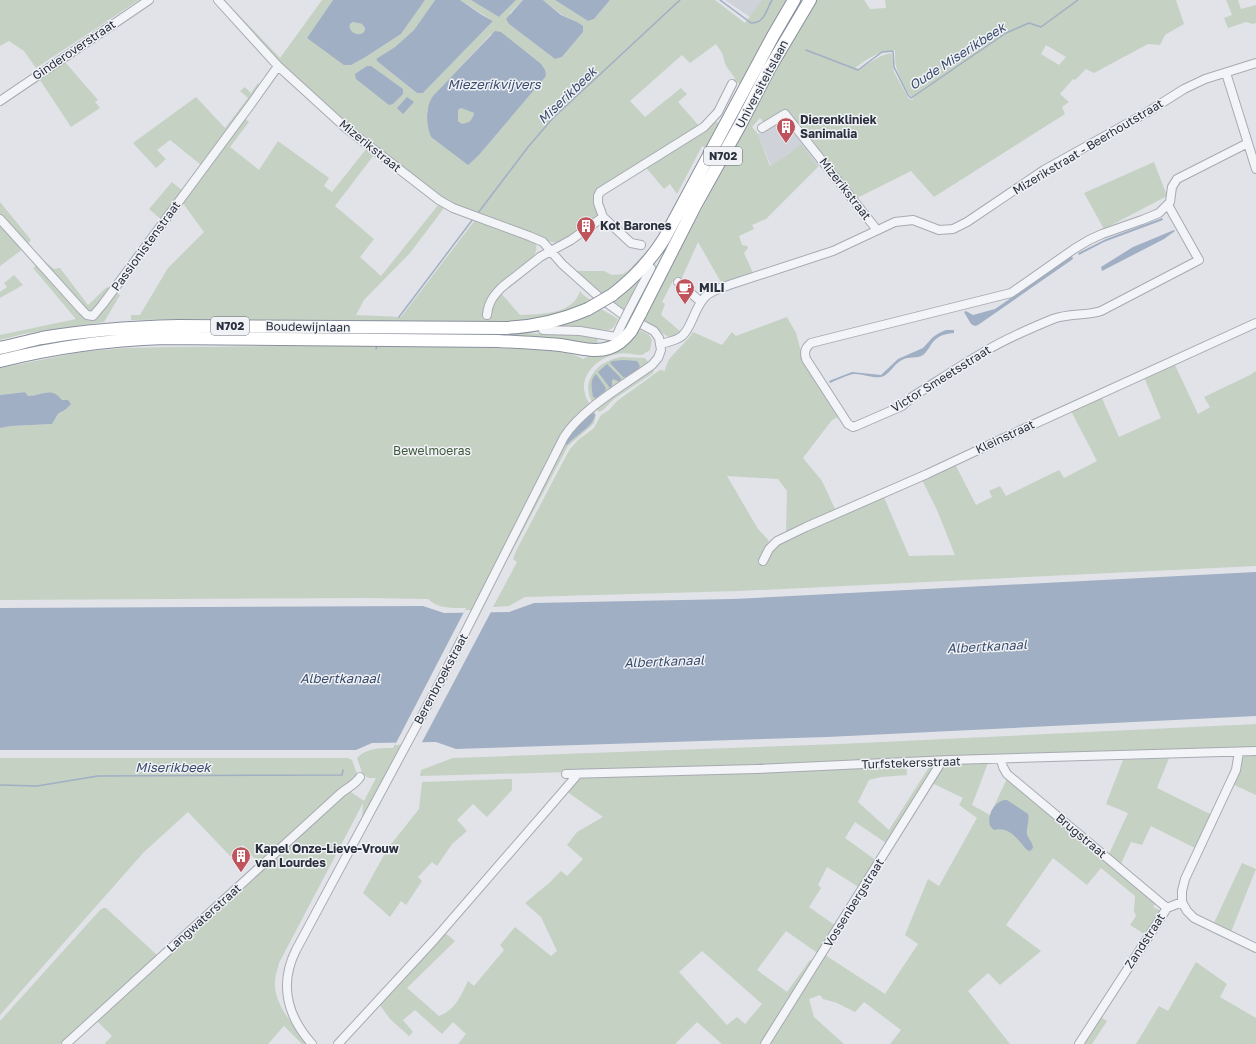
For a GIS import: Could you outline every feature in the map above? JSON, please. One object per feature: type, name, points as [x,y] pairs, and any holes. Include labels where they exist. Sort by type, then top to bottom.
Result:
[{"type":"highway","name":"Universiteitslaan","points":[[612,295],[642,269],[651,259],[664,239],[773,36],[794,0]]},
{"type":"highway","name":"Universiteitslaan","points":[[604,349],[617,345],[623,341],[626,329],[635,312],[737,131],[769,69],[810,0]]},
{"type":"highway","name":"Boudewijnlaan","points":[[0,348],[40,338],[88,331],[133,327],[504,328],[553,322],[588,309],[612,295]]},
{"type":"highway","name":"Boudewijnlaan","points":[[0,360],[76,345],[164,338],[467,340],[525,342],[589,349],[604,349]]},
{"type":"street","name":"Ginderoverstraat","points":[[0,101],[149,0]]},
{"type":"street","name":"Mizerikstraat","points":[[218,0],[278,66],[346,128],[439,200],[453,208],[543,242],[562,264],[608,304],[654,331],[661,344]]},
{"type":"street","name":"Mizerikstraat - Beerhoutstraat","points":[[701,302],[712,292],[833,251],[895,222],[912,220],[939,230],[954,229],[959,227],[1044,170],[1184,89],[1205,79],[1256,64]]},
{"type":"street","name":"Passionistenstraat","points":[[0,219],[82,310],[87,315],[93,316],[116,287],[278,66]]},
{"type":"street","points":[[1226,73],[1256,169]]},
{"type":"street","points":[[641,245],[631,243],[603,217],[598,203],[598,196],[600,192],[704,127],[718,112],[732,84]]},
{"type":"street","name":"Mizerikstraat","points":[[762,128],[785,114],[877,230]]},
{"type":"street","points":[[1168,205],[1171,198],[1172,187],[1177,179],[1248,143]]},
{"type":"street","name":"Victor Smeetsstraat","points":[[1168,205],[1199,260],[1101,311],[1096,313],[1073,314],[1060,317],[1000,343],[983,352],[912,397],[902,406],[856,426],[853,427],[848,424],[806,359],[804,351],[811,343],[1011,293],[1089,240],[1150,217],[1168,205]]},
{"type":"street","points":[[487,315],[490,302],[496,292],[540,257],[571,240],[603,217]]},
{"type":"street","points":[[635,312],[651,268]]},
{"type":"street","points":[[661,344],[676,340],[682,336],[701,302],[678,282]]},
{"type":"street","name":"Kleinstraat","points":[[763,561],[769,549],[777,541],[1256,323]]},
{"type":"street","points":[[543,330],[580,331],[601,334],[615,339],[626,329]]},
{"type":"street","name":"Berenbroekstraat","points":[[312,1044],[301,1031],[290,1010],[287,985],[290,964],[296,950],[376,798],[440,682],[538,488],[571,427],[584,414],[652,365],[660,355],[661,344]]},
{"type":"street","name":"Turfstekersstraat","points":[[566,774],[748,770],[942,761],[1256,751]]},
{"type":"street","points":[[1239,752],[1236,770],[1185,879],[1182,891],[1182,902],[1187,911],[1194,918],[1256,948]]},
{"type":"street","name":"Brugstraat","points":[[1001,760],[1003,768],[1007,774],[1167,908]]},
{"type":"street","name":"Vossenbergstraat","points":[[765,1044],[942,761]]},
{"type":"street","points":[[338,1044],[435,939],[578,774]]},
{"type":"street","name":"Langwaterstraat","points":[[66,1044],[341,793],[357,782],[360,777]]},
{"type":"street","name":"Zandstraat","points":[[1079,1044],[1167,908],[1182,902]]},
{"type":"shaded area","points":[[725,0],[766,0],[753,19]]},
{"type":"shaded area","points":[[784,118],[822,163],[818,167],[801,145],[771,166],[758,134]]},
{"type":"green space","points":[[0,0],[139,0],[36,68],[24,51],[9,41],[0,46]]},
{"type":"green space","points":[[322,0],[333,0],[307,38],[351,65],[401,34],[425,0],[435,0],[414,30],[395,47],[376,59],[417,93],[423,93],[493,21],[460,0],[471,0],[499,17],[516,0],[523,0],[510,13],[509,24],[555,59],[562,57],[583,32],[577,22],[562,15],[543,0],[555,0],[588,21],[594,19],[610,0],[715,0],[745,23],[762,0],[790,0],[742,85],[734,81],[735,78],[726,66],[722,53],[716,44],[690,63],[682,55],[630,101],[645,117],[681,88],[687,94],[678,102],[700,127],[714,120],[720,124],[674,216],[633,274],[601,296],[574,271],[604,271],[612,275],[623,274],[629,270],[655,242],[668,221],[706,148],[702,146],[677,194],[670,184],[664,189],[644,165],[597,190],[598,216],[563,241],[558,243],[547,241],[447,201],[347,125],[277,60],[234,13],[235,11],[280,58]],"holes":[[[491,34],[546,76],[479,155],[468,164],[431,137],[427,110],[459,69]]]},
{"type":"green space","points":[[816,0],[864,0],[870,9],[886,8],[885,0],[1176,0],[1184,24],[1165,35],[1160,45],[1148,44],[1094,73],[1086,69],[1075,80],[1073,79],[1060,94],[1069,102],[1062,107],[1065,114],[934,197],[911,171],[855,199],[786,110],[767,122],[763,122],[760,118],[752,127],[758,134],[770,166],[801,144],[818,167],[766,219],[752,225],[754,229],[739,236],[742,245],[747,246],[748,248],[744,253],[753,273],[722,284],[698,242],[681,280],[675,277],[662,302],[665,304],[661,315],[681,332],[673,337],[669,337],[642,321],[793,38]],"holes":[[[1046,45],[1066,57],[1059,65],[1041,54]],[[895,50],[895,62],[900,78],[913,100],[909,99],[894,72],[891,53],[881,56],[859,69],[855,68],[874,56]]]},
{"type":"green space","points":[[1226,0],[1238,0],[1241,9],[1256,5],[1256,23],[1253,24],[1246,22],[1228,28],[1224,18],[1232,15]]},
{"type":"green space","points":[[353,22],[362,24],[365,28],[364,32],[359,34],[352,32],[350,29],[350,24]]},
{"type":"green space","points":[[65,62],[98,100],[95,102],[100,108],[71,127],[40,80]]},
{"type":"green space","points":[[258,83],[261,86],[244,118],[249,122],[230,147],[259,170],[278,141],[329,178],[324,186],[332,192],[367,148],[374,155],[335,206],[374,239],[360,257],[381,276],[439,204],[444,208],[410,253],[364,300],[356,315],[401,317],[475,220],[533,240],[536,246],[536,251],[533,257],[509,275],[492,291],[483,308],[484,317],[491,316],[493,305],[500,292],[520,315],[555,312],[563,309],[576,299],[580,291],[593,302],[569,312],[521,323],[202,319],[131,320],[131,315],[140,315],[168,268],[204,232],[182,202],[206,169],[170,140],[157,150],[166,159],[156,168],[133,143],[196,97],[225,128],[248,98],[240,91],[245,87],[251,93]]},
{"type":"green space","points":[[461,108],[474,113],[470,121],[463,125],[458,121],[458,110]]},
{"type":"green space","points":[[1154,162],[1167,196],[1104,229],[1084,193]]},
{"type":"green space","points":[[172,182],[184,192],[163,221],[149,209]]},
{"type":"green space","points":[[0,202],[31,240],[23,249],[0,266]]},
{"type":"green space","points":[[43,260],[54,269],[60,268],[88,305],[107,287],[120,295],[104,322],[23,334],[0,340],[0,335],[76,319],[33,268]]},
{"type":"green space","points":[[14,275],[23,285],[0,298],[0,292],[7,287],[4,283]]},
{"type":"green space","points":[[641,279],[623,310],[611,303]]},
{"type":"green space","points":[[601,309],[618,319],[614,327],[609,330],[560,326],[576,321]]},
{"type":"green space","points":[[787,317],[796,333],[803,359],[840,416],[832,420],[803,458],[822,481],[836,511],[786,533],[787,491],[778,479],[727,476],[758,529],[769,541],[766,546],[774,546],[883,495],[909,556],[955,555],[937,510],[922,480],[955,464],[976,505],[992,497],[989,491],[1000,486],[1006,496],[1059,470],[1064,478],[1097,461],[1070,409],[1101,396],[1119,437],[1161,418],[1144,377],[1175,365],[1198,414],[1210,407],[1204,397],[1256,371],[1256,566],[739,591],[525,597],[509,606],[493,607],[517,562],[513,559],[516,551],[570,449],[578,440],[594,428],[601,415],[609,410],[617,401],[660,370],[665,371],[670,358],[693,332],[722,345],[732,332],[736,336]]},
{"type":"green space","name":"Bewelmoeras","points":[[638,329],[649,335],[652,340],[650,350],[642,355],[623,353],[605,358],[595,365],[587,374],[584,389],[591,406],[577,414],[568,426],[418,716],[362,818],[363,803],[279,963],[275,976],[275,990],[277,998],[286,1015],[308,1044],[302,1044],[284,1026],[268,1044],[106,1044],[105,1043],[112,1036],[97,1021],[348,790],[364,801],[376,778],[369,778],[363,775],[357,758],[369,750],[393,748],[466,608],[451,608],[436,605],[428,599],[0,600],[0,428],[52,424],[58,414],[61,413],[68,400],[62,400],[58,396],[50,393],[33,396],[28,396],[25,392],[0,395],[0,368],[81,352],[125,348],[173,347],[412,346],[525,349],[564,353],[575,355],[583,359]]},
{"type":"green space","points":[[162,330],[527,333],[562,334],[597,337],[598,339],[597,343],[595,344],[559,340],[162,335],[0,356],[0,352],[81,336]]},
{"type":"green space","points":[[621,357],[645,358],[649,363],[593,404],[589,396],[588,388],[593,373],[605,363]]},
{"type":"green space","points":[[654,369],[653,373],[614,399],[603,410],[599,412],[596,408]]},
{"type":"green space","points":[[593,410],[596,415],[594,423],[568,446],[509,557],[508,556],[570,434]]},
{"type":"green space","points":[[1256,724],[1256,748],[755,767],[420,776],[421,770],[453,758],[840,744]]},
{"type":"green space","points":[[1256,755],[1256,795],[1232,784],[1242,758],[1244,756]]},
{"type":"green space","points":[[0,758],[348,758],[352,760],[357,774],[355,781],[259,864],[243,845],[231,857],[188,812],[144,852],[0,1015]]},
{"type":"green space","points":[[1169,758],[1157,788],[1212,815],[1197,849],[1151,826],[1142,845],[1131,842],[1120,866],[1161,898],[1153,907],[1161,911],[1146,935],[1130,925],[1136,916],[1134,911],[1135,896],[1101,868],[1087,885],[1053,858],[1006,925],[1041,951],[1000,985],[988,973],[968,991],[1010,1044],[890,1044],[901,1030],[864,1002],[855,1012],[837,1003],[823,999],[820,995],[809,999],[814,1017],[844,1044],[722,1044],[697,1022],[676,1043],[677,1044],[458,1044],[466,1034],[453,1022],[442,1034],[415,1010],[403,1020],[413,1032],[409,1036],[390,1019],[379,1004],[444,932],[455,941],[407,988],[439,1016],[453,1006],[460,997],[468,981],[474,986],[504,950],[500,945],[515,927],[551,956],[557,951],[541,917],[525,903],[561,871],[567,876],[583,859],[567,845],[577,832],[603,817],[566,791],[580,777],[906,764],[907,775],[881,777],[869,780],[858,802],[889,830],[931,764],[988,763],[972,805],[990,815],[1010,772],[1108,856],[1128,813],[1106,804],[1123,760]],"holes":[[[932,783],[963,798],[959,805],[977,818],[939,886],[928,879],[905,935],[918,944],[885,994],[825,955],[819,967],[810,960],[787,992],[757,970],[786,931],[819,954],[836,926],[809,907],[821,888],[818,885],[827,867],[860,888],[877,861],[845,838],[855,822],[892,847]],[[702,951],[762,1004],[745,1024],[737,1017],[727,1025],[679,972]]]},
{"type":"green space","points":[[512,779],[512,790],[487,817],[473,804],[457,820],[467,831],[452,844],[437,866],[432,862],[418,877],[422,881],[406,905],[401,901],[390,917],[363,893],[388,848],[419,809],[422,782]]},
{"type":"green space","points":[[1242,863],[1256,869],[1231,932],[1213,925]]},
{"type":"green space","points":[[103,908],[106,908],[157,955],[155,959],[64,1044],[0,1044],[0,1021]]},
{"type":"green space","points":[[1196,962],[1227,984],[1220,997],[1256,1018],[1256,1044],[1136,1044],[1159,1006],[1168,1011]]},
{"type":"green space","points":[[1099,1016],[1107,1021],[1092,1044],[1081,1044]]},
{"type":"water","points":[[333,0],[425,0],[401,34],[351,65],[344,65],[307,38]],"holes":[[[353,22],[362,24],[365,28],[364,32],[361,34],[351,31],[350,24]]]},
{"type":"water","name":"Miezerikvijvers","points":[[435,0],[460,0],[493,21],[423,93],[417,93],[376,59],[395,47],[414,30]]},
{"type":"water","points":[[471,0],[516,0],[499,17]]},
{"type":"water","name":"Miezerikvijvers","points":[[523,0],[543,0],[561,15],[583,26],[583,32],[562,57],[555,59],[509,24],[506,19]]},
{"type":"water","points":[[555,0],[610,0],[594,19],[588,21]]},
{"type":"water","name":"Miezerikvijvers","points":[[495,31],[501,32],[541,64],[545,70],[546,76],[479,155],[468,165],[431,137],[427,116],[430,101],[433,96]],"holes":[[[461,108],[474,113],[469,122],[462,124],[458,121],[458,110]]]},
{"type":"water","points":[[367,66],[371,66],[403,89],[403,94],[393,104],[389,105],[356,79],[355,74]]},
{"type":"water","name":"Miezerikvijvers","points":[[407,97],[414,102],[403,114],[397,108]]},
{"type":"water","points":[[1162,218],[1163,220],[1104,242],[1079,255],[1078,253],[1106,239]]},
{"type":"water","points":[[1174,230],[1175,231],[1164,239],[1102,271],[1101,267],[1133,247]]},
{"type":"water","points":[[1072,256],[1073,259],[978,325],[975,326],[971,324],[964,312],[966,311],[973,315],[995,309]]},
{"type":"water","points":[[946,330],[954,330],[954,333],[939,337],[923,355],[902,360],[884,376],[873,377],[853,374],[830,383],[829,381],[852,372],[881,375],[898,359],[923,348],[933,337]]},
{"type":"water","points":[[612,361],[637,361],[640,366],[626,377],[623,377],[610,363]]},
{"type":"water","points":[[607,364],[621,378],[620,382],[613,379],[612,386],[610,388],[598,372]]},
{"type":"water","points":[[596,374],[606,388],[605,391],[596,398],[593,397],[592,379]]},
{"type":"water","points":[[25,392],[28,396],[54,393],[62,400],[68,400],[71,404],[58,414],[52,424],[0,428],[0,395]]},
{"type":"water","points":[[591,413],[595,414],[592,422],[567,445],[565,444],[576,427]]},
{"type":"water","name":"Albertkanaal","points":[[1256,572],[1256,716],[827,737],[456,749],[436,742],[372,743],[356,750],[0,750],[0,608],[423,606],[444,613],[509,612],[534,603],[733,599]]},
{"type":"water","points":[[1007,800],[1028,814],[1029,819],[1027,834],[1033,848],[1030,851],[1027,850],[1017,838],[1009,832],[1000,829],[994,830],[990,826],[989,818],[992,810],[997,804]]},
{"type":"pier","points":[[465,610],[492,610],[421,744],[395,745]]},
{"type":"waterway","name":"Miserikbeek","points":[[478,213],[528,147],[553,118],[680,0]]},
{"type":"waterway","name":"Miserikbeek","points":[[720,0],[751,23],[759,21],[762,18],[772,0]]},
{"type":"waterway","name":"Oude Miserikbeek","points":[[806,50],[858,70],[882,52],[893,51],[894,67],[911,98],[1006,33],[1029,23],[1041,27],[1078,0]]},
{"type":"waterway","name":"Miserikbeek","points":[[399,317],[473,219]]},
{"type":"waterway","name":"Miserikbeek","points":[[0,785],[37,786],[98,776],[342,775],[343,770]]},
{"type":"place","name":"Dierenkliniek Sanimalia","points":[[786,144]]},
{"type":"place","name":"Kot Barones","points":[[586,243]]},
{"type":"place","name":"MILI","points":[[685,305]]},
{"type":"place","name":"Kapel Onze-Lieve-Vrouw van Lourdes","points":[[241,873]]}]
